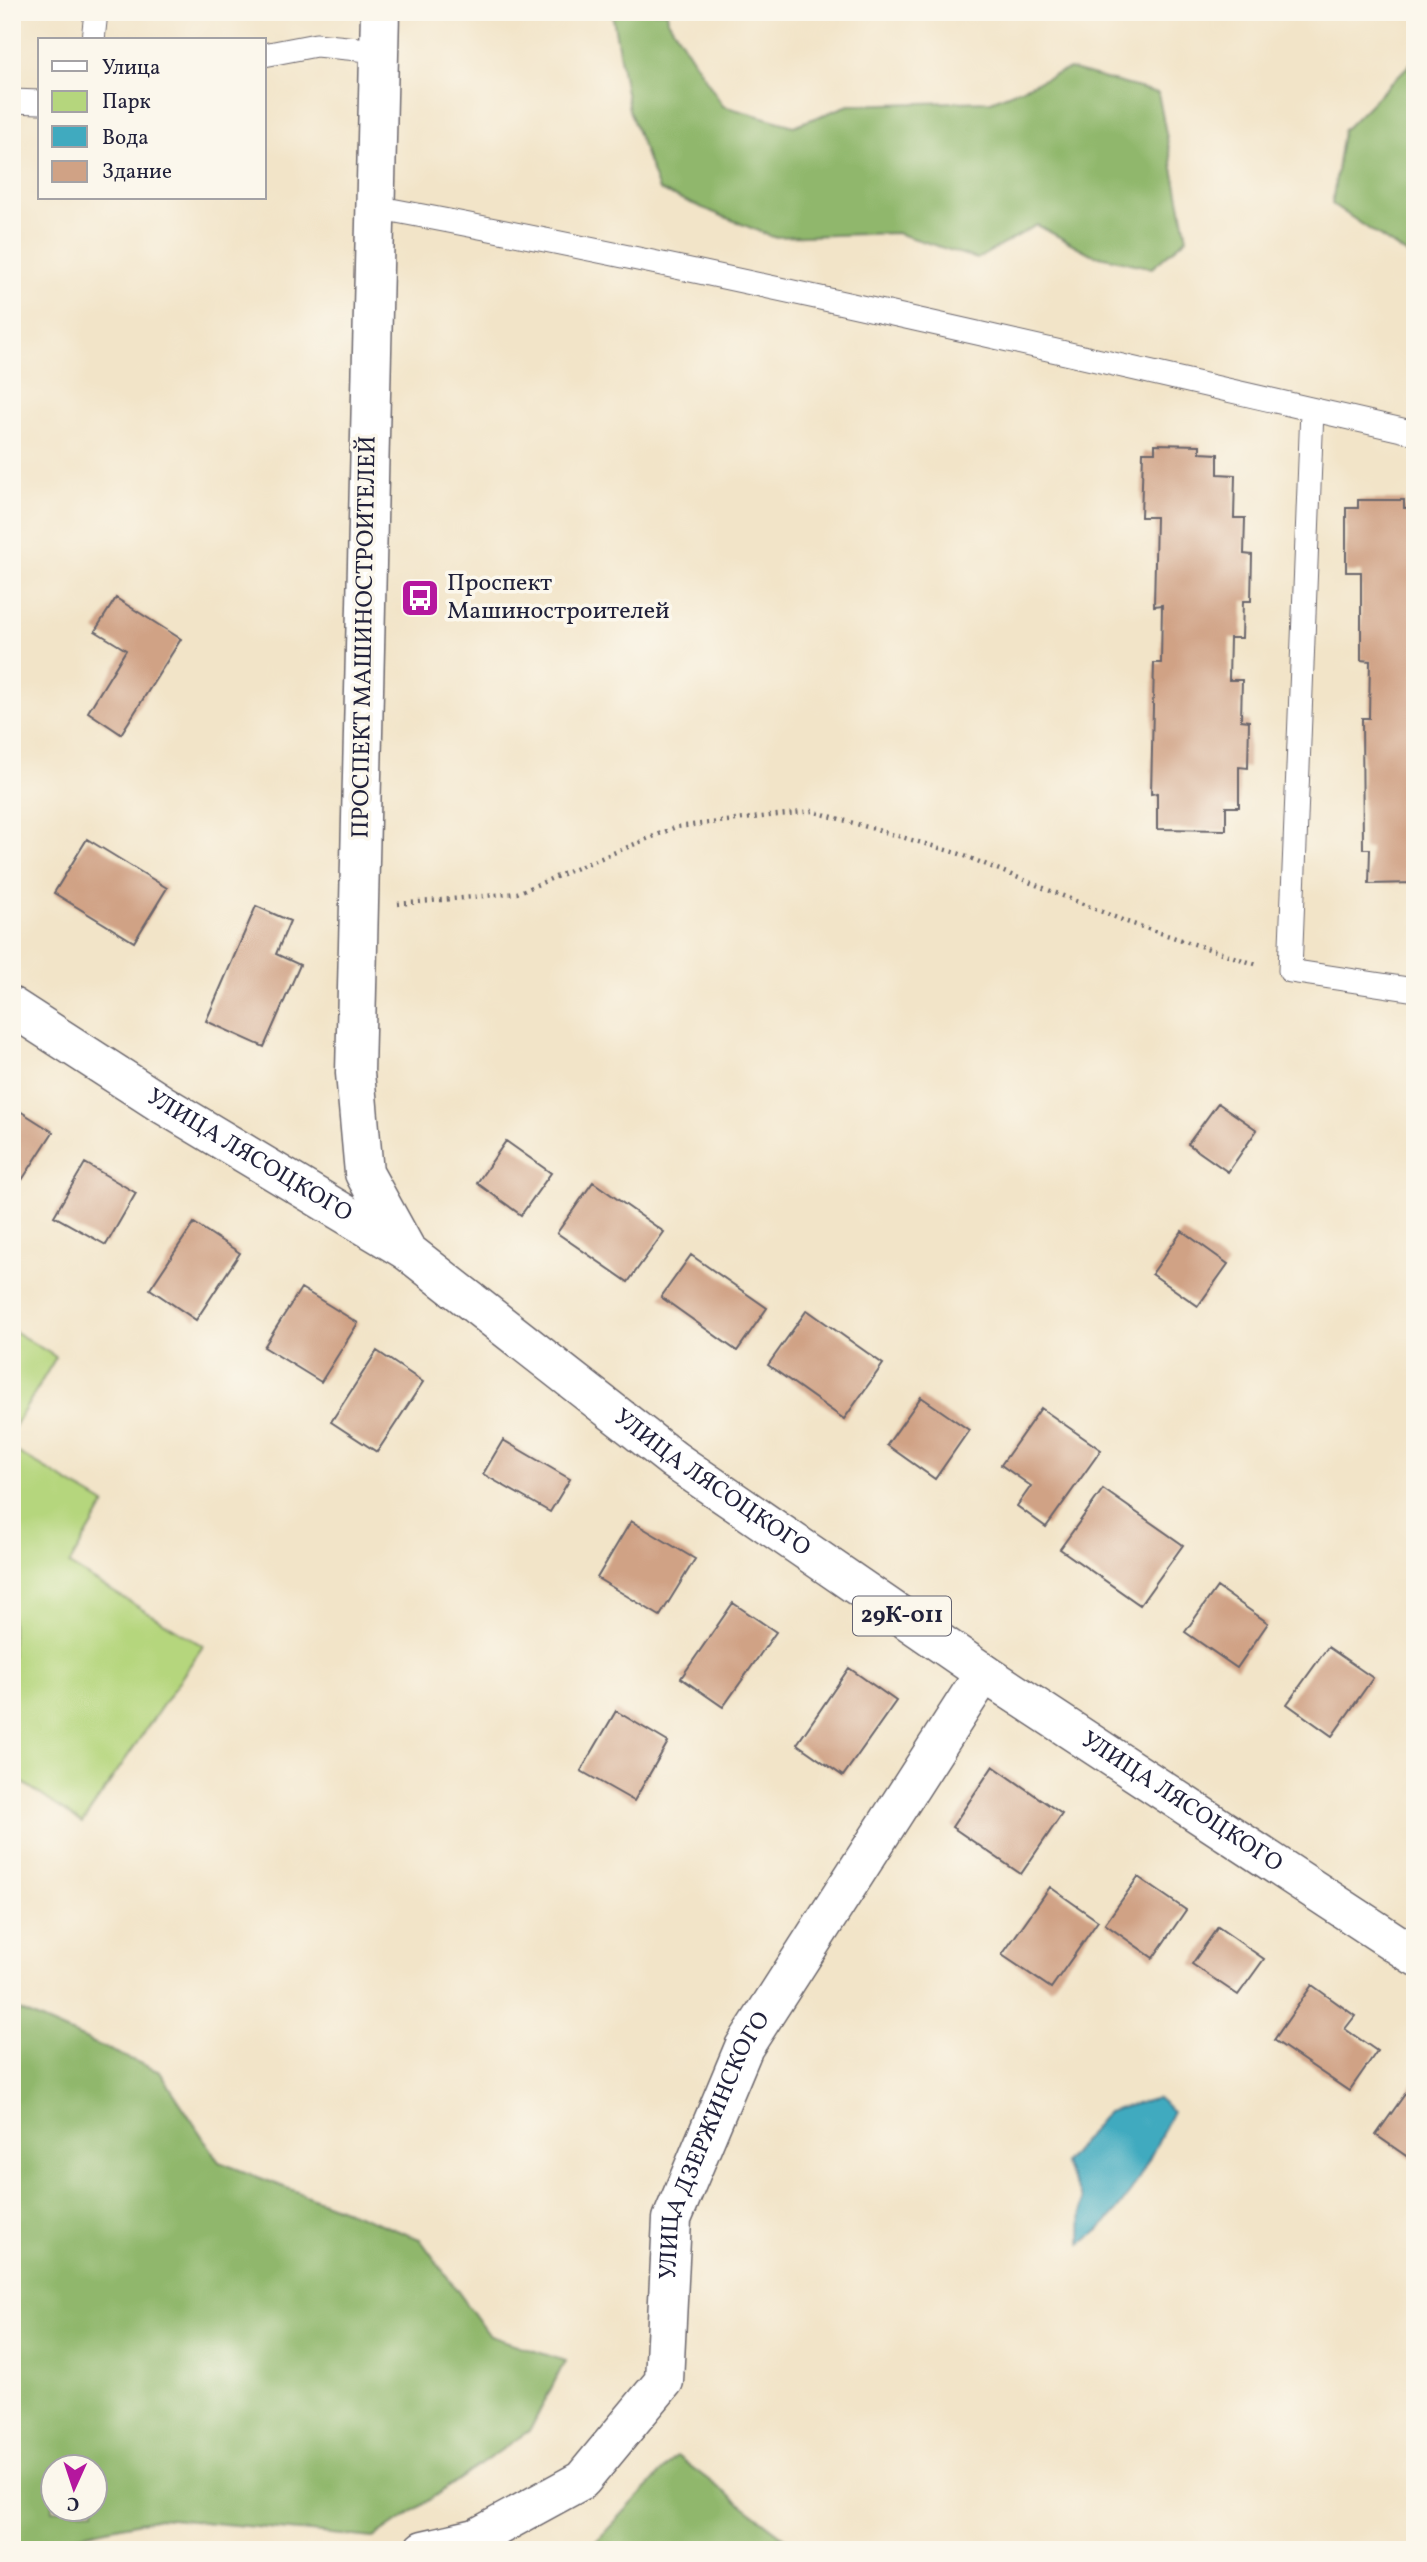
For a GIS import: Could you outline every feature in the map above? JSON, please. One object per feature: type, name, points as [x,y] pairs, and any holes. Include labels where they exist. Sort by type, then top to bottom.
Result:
[{"type":"main road","name":"ПРОСПЕКТ МАШИНОСТРОИТЕЛЕЙ","points":[[380,12],[355,1073],[364,1173],[407,1251]]},
{"type":"main road","name":"УЛИЦА ЛЯСОЦКОГО","points":[[12,1007],[162,1104],[407,1251],[674,1460],[984,1673],[1415,1956]]},
{"type":"main road","name":"УЛИЦА ДЗЕРЖИНСКОГО","points":[[423,2550],[476,2538],[582,2480],[664,2381],[671,2219],[744,2047],[984,1673]]},
{"type":"lane","points":[[93,38],[96,12]]},
{"type":"lane","points":[[266,55],[316,45],[379,51]]},
{"type":"lane","points":[[12,101],[38,102]]},
{"type":"lane","points":[[375,207],[547,239],[863,306],[1415,433]]},
{"type":"lane","points":[[1312,410],[1290,971],[1415,990]]},
{"type":"path","points":[[359,907],[517,893],[676,827],[812,811],[960,853],[1127,922],[1250,964],[1290,971]]},
{"type":"green space","points":[[612,12],[667,12],[668,20],[723,106],[794,126],[849,105],[991,101],[1069,69],[1158,93],[1187,238],[1152,268],[1091,254],[1037,225],[977,259],[897,233],[773,237],[659,190],[629,110]]},
{"type":"green space","points":[[1415,59],[1415,260],[1332,204],[1343,131]]},
{"type":"green space","points":[[12,1330],[56,1357],[12,1431]]},
{"type":"green space","points":[[12,1449],[105,1504],[69,1565],[203,1646],[82,1823],[12,1775]]},
{"type":"green space","points":[[12,2007],[160,2072],[219,2162],[420,2239],[490,2336],[565,2361],[530,2430],[374,2538],[159,2518],[36,2544],[31,2550],[12,2550]]},
{"type":"green space","points":[[677,2456],[801,2550],[586,2550]]},
{"type":"water","points":[[1157,2098],[1173,2111],[1145,2167],[1112,2217],[1081,2244],[1082,2199],[1064,2163],[1107,2112]]},
{"type":"building","points":[[1155,444],[1200,445],[1200,453],[1218,454],[1218,474],[1235,475],[1234,518],[1245,518],[1244,554],[1252,555],[1251,601],[1243,601],[1242,638],[1230,638],[1229,680],[1242,680],[1241,720],[1249,721],[1248,768],[1239,767],[1239,807],[1226,807],[1226,830],[1157,829],[1157,793],[1151,794],[1154,663],[1161,663],[1162,605],[1154,606],[1156,517],[1141,517],[1143,452],[1155,452]]},
{"type":"building","points":[[1358,500],[1404,500],[1404,508],[1415,508],[1415,883],[1369,884],[1370,849],[1363,849],[1362,718],[1369,718],[1370,661],[1361,660],[1361,572],[1346,572],[1346,508],[1358,508]]},
{"type":"building","points":[[116,598],[181,639],[121,734],[88,712],[126,650],[95,631]]},
{"type":"building","points":[[87,839],[167,888],[134,942],[54,893]]},
{"type":"building","points":[[256,906],[290,921],[276,954],[300,965],[264,1047],[206,1021]]},
{"type":"building","points":[[1218,1103],[1257,1130],[1228,1172],[1188,1144]]},
{"type":"building","points":[[12,1106],[53,1132],[22,1180],[12,1174]]},
{"type":"building","points":[[506,1141],[551,1173],[521,1215],[477,1183]]},
{"type":"building","points":[[85,1163],[136,1193],[106,1245],[54,1216]]},
{"type":"building","points":[[593,1182],[664,1232],[628,1282],[557,1233]]},
{"type":"building","points":[[194,1223],[240,1253],[196,1320],[150,1289]]},
{"type":"building","points":[[1182,1231],[1228,1264],[1198,1306],[1152,1274]]},
{"type":"building","points":[[691,1255],[767,1308],[737,1351],[661,1297]]},
{"type":"building","points":[[301,1288],[358,1323],[321,1382],[264,1347]]},
{"type":"building","points":[[807,1310],[883,1364],[844,1419],[768,1365]]},
{"type":"building","points":[[377,1351],[423,1382],[377,1452],[331,1422]]},
{"type":"building","points":[[921,1397],[969,1430],[935,1479],[887,1445]]},
{"type":"building","points":[[1041,1408],[1101,1450],[1046,1527],[1017,1506],[1031,1486],[1001,1465]]},
{"type":"building","points":[[503,1440],[570,1479],[550,1512],[483,1474]]},
{"type":"building","points":[[1103,1489],[1183,1545],[1140,1605],[1060,1549]]},
{"type":"building","points":[[631,1521],[695,1559],[660,1616],[597,1578]]},
{"type":"building","points":[[1217,1587],[1268,1623],[1237,1668],[1185,1632]]},
{"type":"building","points":[[733,1603],[776,1632],[723,1707],[681,1678]]},
{"type":"building","points":[[1328,1647],[1373,1678],[1332,1736],[1287,1704]]},
{"type":"building","points":[[849,1668],[896,1701],[843,1776],[797,1744]]},
{"type":"building","points":[[616,1711],[668,1742],[634,1801],[581,1771]]},
{"type":"building","points":[[993,1766],[1062,1814],[1021,1874],[952,1827]]},
{"type":"building","points":[[1138,1877],[1186,1910],[1153,1958],[1105,1924]]},
{"type":"building","points":[[1050,1887],[1098,1921],[1051,1988],[1002,1955]]},
{"type":"building","points":[[1218,1927],[1264,1959],[1238,1995],[1192,1964]]},
{"type":"building","points":[[1312,1985],[1355,2016],[1345,2029],[1377,2051],[1349,2091],[1274,2040]]},
{"type":"building","points":[[1415,2080],[1415,2162],[1376,2135]]},
{"type":"place","name":"Проспект Машиностроителей","points":[[420,598]]}]
